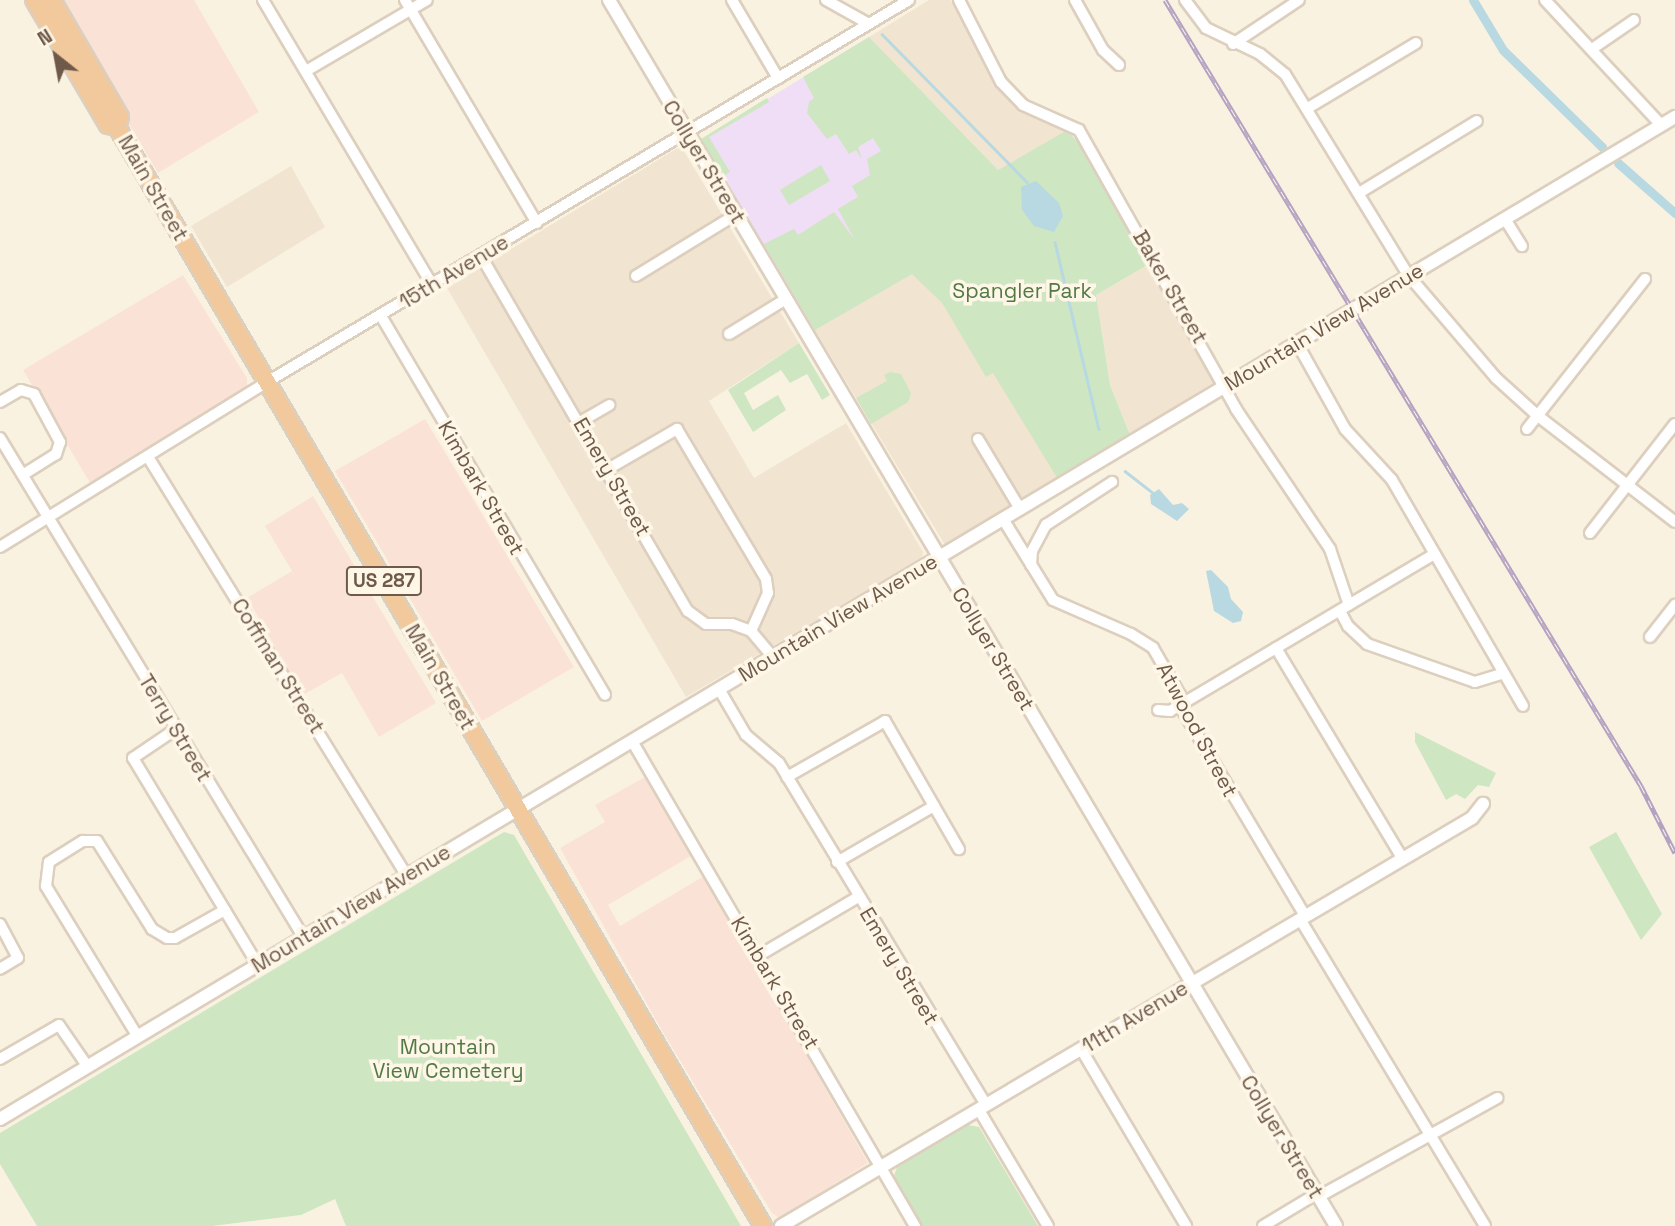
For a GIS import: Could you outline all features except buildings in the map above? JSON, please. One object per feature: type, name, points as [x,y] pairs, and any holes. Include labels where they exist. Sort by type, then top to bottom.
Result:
[{"type":"highway","name":"Main Street","points":[[34,0],[107,125],[117,127]]},
{"type":"highway","name":"Main Street","points":[[52,0],[120,117],[117,127],[763,1226]]},
{"type":"street","points":[[263,0],[432,285]]},
{"type":"street","points":[[306,72],[408,5],[427,0]]},
{"type":"street","name":"Collyer Street","points":[[608,0],[1336,1226]]},
{"type":"street","points":[[732,0],[778,78]]},
{"type":"street","points":[[826,0],[869,24]]},
{"type":"street","name":"Baker Street","points":[[959,0],[1001,82],[1023,105],[1079,130],[1226,386],[1236,409],[1331,549],[1348,626],[1367,644],[1475,682],[1504,673]]},
{"type":"street","points":[[1075,0],[1103,50],[1119,65]]},
{"type":"street","points":[[1185,0],[1206,28],[1274,63],[1308,108],[1409,276],[1496,378],[1538,416],[1675,522]]},
{"type":"street","points":[[1233,44],[1299,0]]},
{"type":"street","points":[[1545,0],[1661,125]]},
{"type":"street","name":"15th Avenue","points":[[0,547],[267,382],[905,1]]},
{"type":"street","points":[[408,5],[537,223]]},
{"type":"street","points":[[1592,50],[1634,20]]},
{"type":"street","points":[[1308,108],[1416,43]]},
{"type":"street","name":"Mountain View Avenue","points":[[0,1119],[1675,117]]},
{"type":"street","points":[[1359,193],[1477,121]]},
{"type":"street","points":[[636,276],[735,215]]},
{"type":"street","points":[[1505,219],[1522,246]]},
{"type":"street","name":"Emery Street","points":[[481,256],[608,469],[688,611],[706,624],[732,624],[751,631]]},
{"type":"street","points":[[1527,429],[1645,279]]},
{"type":"street","points":[[729,334],[786,299]]},
{"type":"street","name":"Kimbark Street","points":[[381,316],[604,695]]},
{"type":"street","points":[[1297,343],[1345,429],[1392,480],[1523,706]]},
{"type":"street","points":[[0,402],[21,390],[34,394],[60,442],[56,454],[23,475]]},
{"type":"street","points":[[580,422],[609,405]]},
{"type":"street","points":[[1590,533],[1675,424]]},
{"type":"street","points":[[608,469],[677,429],[766,579],[768,593],[751,631],[773,657]]},
{"type":"street","name":"Terry Street","points":[[0,438],[303,938]]},
{"type":"street","points":[[978,439],[1020,509]]},
{"type":"street","name":"Coffman Street","points":[[148,457],[407,876]]},
{"type":"street","points":[[1031,565],[1032,551],[1046,525],[1112,482]]},
{"type":"street","name":"Atwood Street","points":[[1003,519],[1031,565],[1062,607],[1131,634],[1153,649],[1180,695],[1180,706],[1485,1226]]},
{"type":"street","points":[[1158,710],[1170,711],[1180,706],[1434,554]]},
{"type":"street","points":[[1650,637],[1675,605]]},
{"type":"street","points":[[1276,649],[1403,859]]},
{"type":"street","name":"Emery Street","points":[[719,689],[746,735],[779,763],[982,1107],[1048,1226]]},
{"type":"street","points":[[787,777],[885,721],[959,849]]},
{"type":"street","points":[[176,729],[133,758],[258,965]]},
{"type":"street","name":"Kimbark Street","points":[[632,741],[883,1166],[915,1226]]},
{"type":"street","name":"11th Avenue","points":[[781,1226],[1472,818],[1483,804]]},
{"type":"street","points":[[837,862],[934,806]]},
{"type":"street","points":[[138,1037],[46,886],[49,862],[83,841],[97,841],[152,929],[167,938],[175,938],[225,910]]},
{"type":"street","points":[[758,956],[858,897]]},
{"type":"street","points":[[0,924],[18,958],[0,970]]},
{"type":"street","points":[[0,1059],[60,1025],[88,1067]]},
{"type":"street","points":[[1081,1049],[1186,1226]]},
{"type":"street","points":[[1263,1226],[1430,1132],[1497,1098]]},
{"type":"shaded area","points":[[54,0],[194,0],[259,112],[158,173]]},
{"type":"shaded area","points":[[929,0],[951,0],[1001,91],[1013,104],[1067,130],[998,170],[869,37]]},
{"type":"shaded area","points":[[869,37],[1008,181],[912,274],[815,330],[701,140]]},
{"type":"shaded area","points":[[681,146],[799,343],[709,401],[754,478],[846,423],[923,552],[922,558],[686,697],[447,288]]},
{"type":"shaded area","points":[[291,166],[325,227],[227,287],[191,226]]},
{"type":"shaded area","points":[[1149,264],[1214,382],[1130,435],[1110,385],[1096,295]]},
{"type":"shaded area","points":[[913,273],[942,303],[986,376],[993,372],[1057,478],[945,545],[815,330]]},
{"type":"shaded area","points":[[183,275],[247,378],[247,387],[90,483],[23,370]]},
{"type":"shaded area","points":[[425,419],[574,667],[482,721],[335,471]]},
{"type":"shaded area","points":[[313,496],[436,703],[379,737],[342,673],[303,695],[247,598],[292,571],[265,526]]},
{"type":"shaded area","points":[[645,777],[691,856],[608,905],[620,926],[704,876],[868,1163],[779,1218],[772,1213],[661,1029],[560,848],[605,822],[595,805]]},
{"type":"green space","name":"Spangler Park","points":[[869,37],[998,170],[1067,130],[1082,147],[1149,264],[1096,295],[1110,385],[1130,435],[1057,478],[993,373],[986,377],[942,303],[912,274],[815,330],[764,244],[794,229],[798,235],[834,212],[855,240],[838,209],[858,197],[852,186],[870,175],[867,159],[881,151],[873,138],[858,147],[862,159],[856,150],[849,154],[836,134],[827,139],[807,113],[809,102],[814,98],[803,77]]},
{"type":"green space","points":[[767,98],[769,102],[709,137],[730,172],[723,176],[701,139]]},
{"type":"green space","points":[[821,165],[830,181],[789,205],[780,190]]},
{"type":"green space","points":[[799,343],[830,395],[822,400],[807,374],[790,383],[781,370],[744,393],[753,410],[778,395],[786,410],[753,432],[728,390]]},
{"type":"green space","points":[[890,372],[901,374],[911,393],[908,402],[871,424],[856,398],[887,381],[884,375]]},
{"type":"green space","points":[[1415,732],[1496,773],[1489,787],[1478,785],[1465,799],[1456,794],[1446,800],[1415,742]]},
{"type":"green space","name":"Mountain View Cemetery","points":[[504,832],[514,835],[741,1226],[346,1226],[335,1199],[301,1215],[212,1226],[37,1226],[0,1164],[0,1133]]},
{"type":"green space","points":[[1616,832],[1662,914],[1641,940],[1589,847]]},
{"type":"green space","points":[[968,1125],[979,1127],[1038,1226],[922,1226],[894,1176],[897,1167]]},
{"type":"water","points":[[1036,181],[1059,203],[1063,216],[1054,232],[1034,226],[1022,210],[1021,187]]},
{"type":"water","points":[[1159,489],[1173,505],[1182,503],[1189,509],[1177,521],[1151,504],[1150,495]]},
{"type":"water","points":[[1211,570],[1228,587],[1231,599],[1243,612],[1241,621],[1233,623],[1214,611],[1206,571]]},
{"type":"waterway","points":[[1473,0],[1503,50],[1602,147]]},
{"type":"waterway","points":[[882,34],[1027,182]]},
{"type":"waterway","points":[[1618,163],[1675,213]]},
{"type":"waterway","points":[[1055,242],[1099,429]]},
{"type":"waterway","points":[[1125,471],[1153,493]]},
{"type":"railway","points":[[1165,0],[1641,786],[1675,853]]}]
